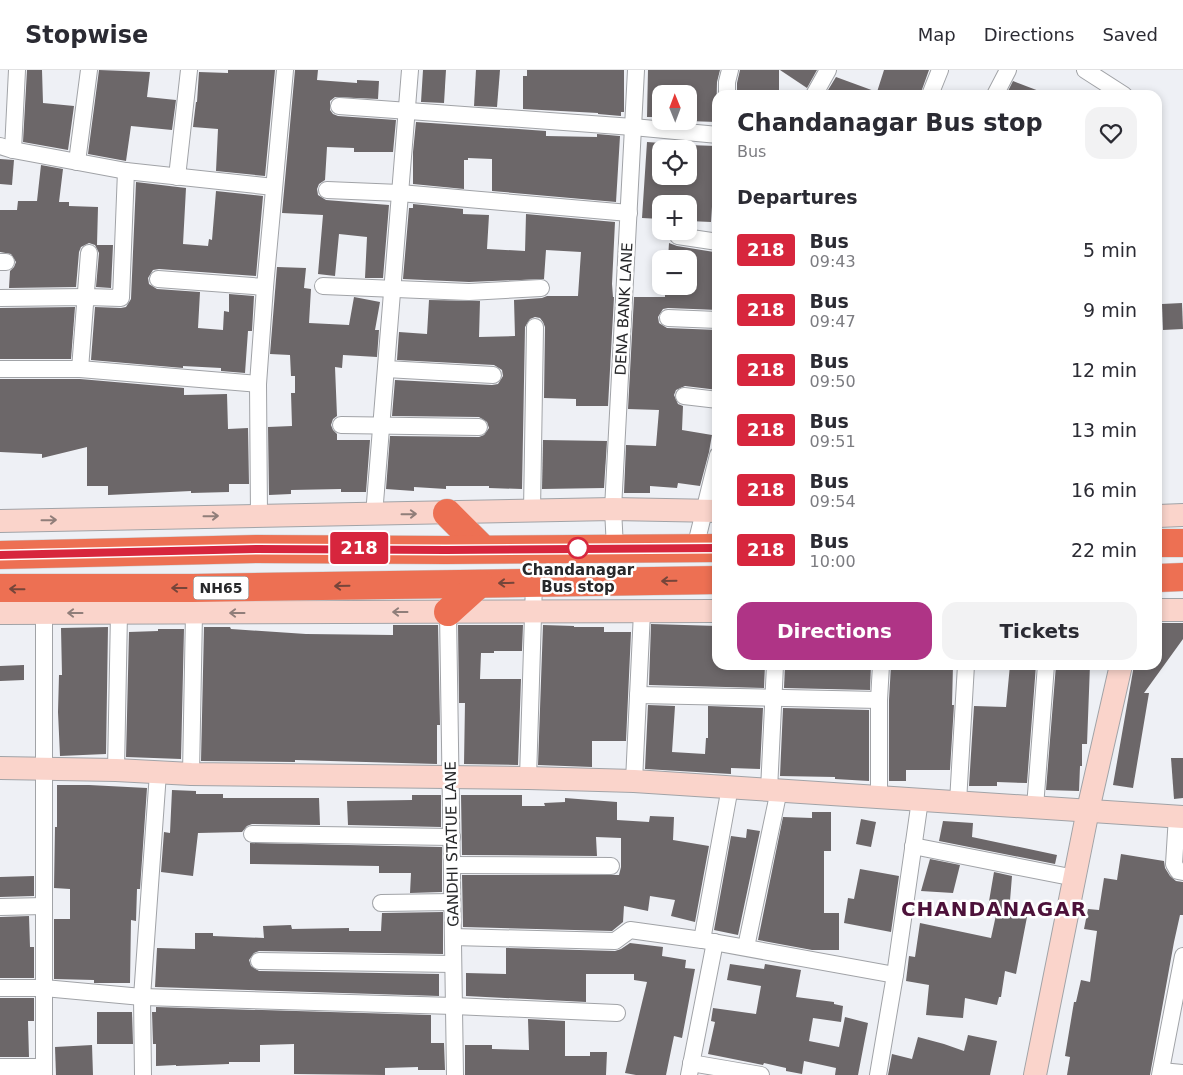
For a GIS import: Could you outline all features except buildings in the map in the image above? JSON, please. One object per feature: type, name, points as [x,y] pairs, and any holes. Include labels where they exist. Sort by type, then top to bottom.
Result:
[{"type":"highway","points":[[447,513],[483,549]]},
{"type":"highway","points":[[1162,543],[1183,543]]},
{"type":"highway","points":[[0,555],[256,549],[706,548]]},
{"type":"highway","points":[[1162,578],[1183,577]]},
{"type":"highway","name":"NH65","points":[[0,588],[184,588],[712,580]]},
{"type":"highway","points":[[448,612],[479,584]]},
{"type":"street","points":[[18,70],[6,148],[126,171],[274,187]]},
{"type":"street","points":[[77,162],[89,70]]},
{"type":"street","points":[[178,177],[189,70]]},
{"type":"street","points":[[259,515],[258,384],[285,70]]},
{"type":"street","points":[[374,515],[410,70]]},
{"type":"street","name":"DENA BANK LANE","points":[[615,548],[613,509],[636,70]]},
{"type":"street","points":[[727,90],[730,70]]},
{"type":"street","points":[[817,90],[828,70]]},
{"type":"street","points":[[932,90],[940,70]]},
{"type":"street","points":[[998,90],[1008,70]]},
{"type":"street","points":[[1085,70],[1116,90]]},
{"type":"street","points":[[339,106],[712,134]]},
{"type":"street","points":[[0,298],[86,296],[121,298],[126,171]]},
{"type":"street","points":[[327,190],[400,193],[629,212]]},
{"type":"street","points":[[697,239],[712,241]]},
{"type":"street","points":[[80,369],[88,253]]},
{"type":"street","points":[[158,279],[265,288]]},
{"type":"street","points":[[323,286],[469,292],[541,288]]},
{"type":"street","points":[[668,318],[712,320]]},
{"type":"street","points":[[532,511],[535,327]]},
{"type":"street","points":[[0,369],[80,369],[258,384]]},
{"type":"street","points":[[386,369],[493,374]]},
{"type":"street","points":[[684,396],[712,399]]},
{"type":"street","points":[[341,425],[479,427]]},
{"type":"street","points":[[706,548],[712,497]]},
{"type":"street","points":[[0,522],[259,515],[374,515],[613,509],[710,511]]},
{"type":"street","points":[[1162,516],[1183,514]]},
{"type":"street","points":[[528,778],[534,583]]},
{"type":"street","points":[[1162,610],[1183,610]]},
{"type":"street","points":[[0,613],[712,611]]},
{"type":"street","name":"GANDHI STATUE LANE","points":[[448,612],[455,1075]]},
{"type":"street","points":[[634,781],[642,612]]},
{"type":"street","points":[[0,1067],[44,1071],[44,613]]},
{"type":"street","points":[[116,770],[119,613]]},
{"type":"street","points":[[191,774],[194,613]]},
{"type":"street","points":[[746,947],[774,790],[775,670]]},
{"type":"street","points":[[879,797],[881,670]]},
{"type":"street","points":[[958,802],[966,670]]},
{"type":"street","points":[[1035,807],[1046,670]]},
{"type":"street","points":[[1035,1075],[1088,810],[1119,670]]},
{"type":"street","points":[[638,695],[879,700]]},
{"type":"street","points":[[0,768],[116,770],[191,774],[634,781],[1180,816],[1174,864],[1178,871],[1183,872]]},
{"type":"street","points":[[143,1075],[142,998],[158,773]]},
{"type":"street","points":[[730,787],[690,1069],[761,1075]]},
{"type":"street","points":[[878,1075],[895,975],[920,800]]},
{"type":"street","points":[[252,834],[452,837]]},
{"type":"street","points":[[913,846],[1075,878]]},
{"type":"street","points":[[452,864],[611,866]]},
{"type":"street","points":[[381,902],[452,902]]},
{"type":"street","points":[[0,907],[44,906]]},
{"type":"street","points":[[453,937],[615,941],[630,930],[746,947],[895,975]]},
{"type":"street","points":[[1183,956],[1161,1073],[1183,1074]]},
{"type":"street","points":[[259,961],[453,964]]},
{"type":"street","points":[[0,988],[44,988],[142,998],[454,1006],[618,1013]]},
{"type":"bus line","name":"218","points":[[0,555],[256,549],[712,548]]},
{"type":"place","name":"Chandanagar Bus stop","points":[[578,548]]},
{"type":"district","name":"CHANDANAGAR","points":[[994,909]]}]
